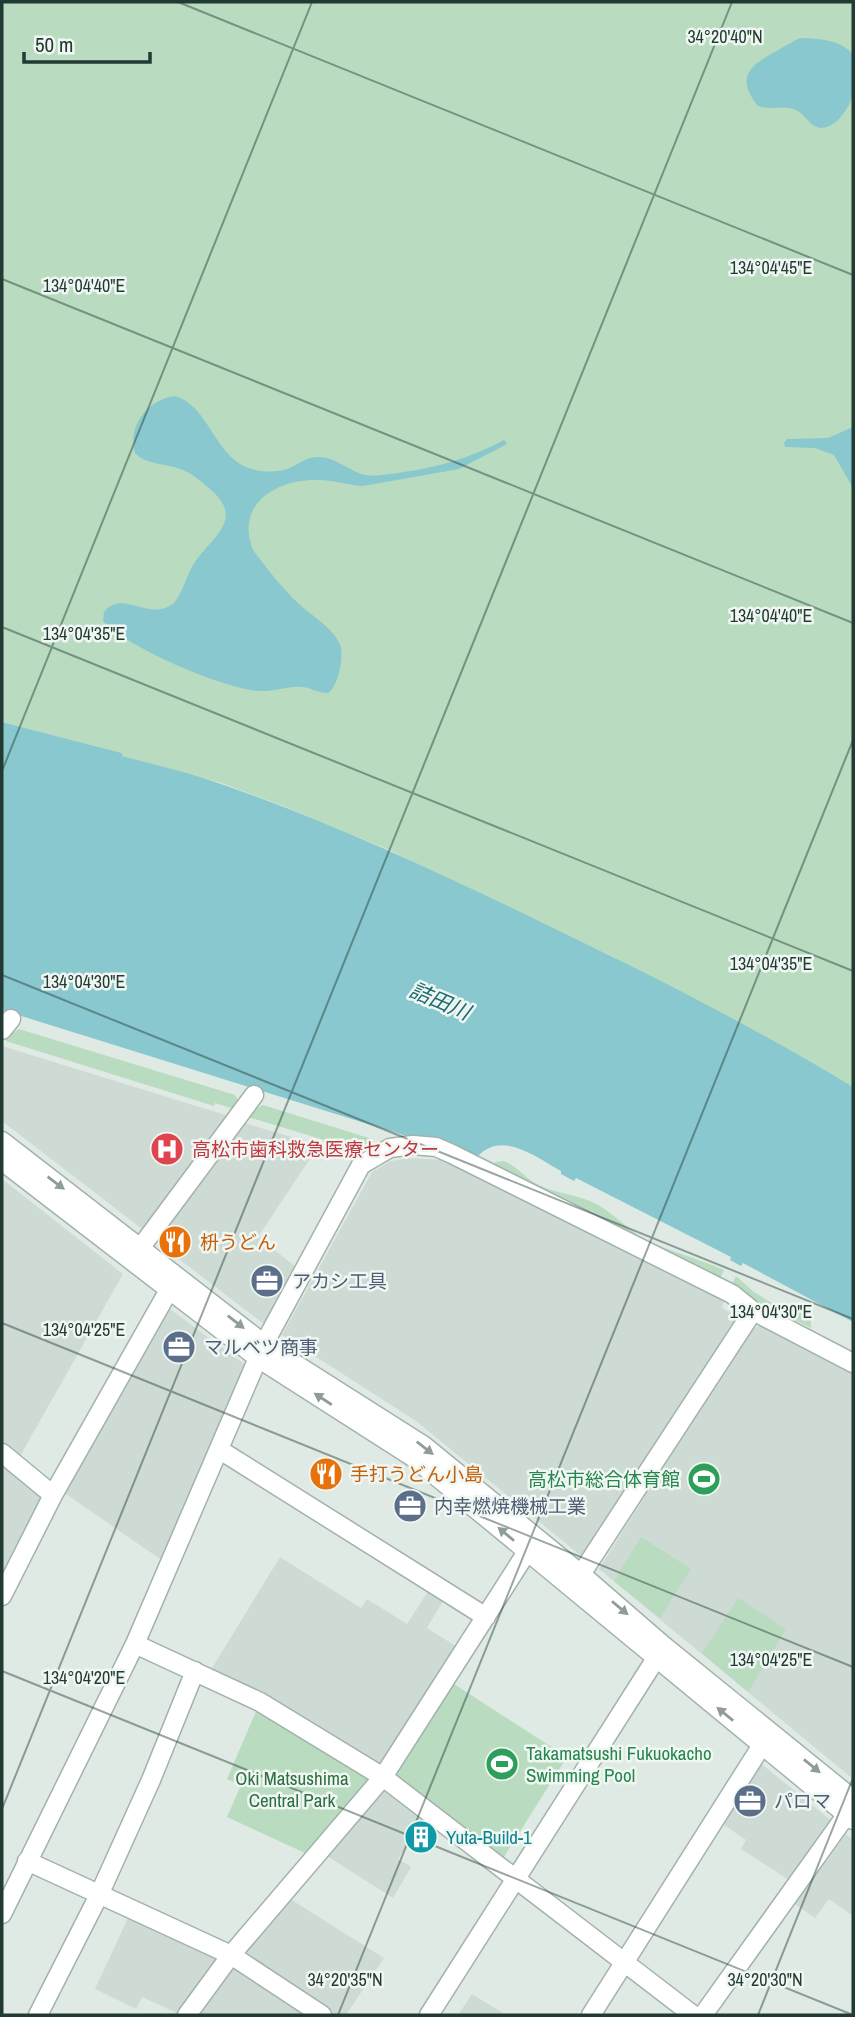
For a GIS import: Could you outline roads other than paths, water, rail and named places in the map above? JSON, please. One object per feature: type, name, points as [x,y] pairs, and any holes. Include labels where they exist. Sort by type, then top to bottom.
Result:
[{"type":"street","points":[[135,1254],[254,1095]]},
{"type":"street","points":[[2,1141],[135,1254],[169,1290],[261,1351],[404,1432],[531,1545],[851,1811]]},
{"type":"street","points":[[2,1914],[135,1644],[261,1351],[361,1165],[390,1148],[413,1144],[436,1147],[732,1294],[753,1311],[853,1363]]},
{"type":"street","points":[[2,1161],[135,1254],[261,1351]]},
{"type":"street","points":[[2,1596],[53,1494],[169,1290]]},
{"type":"street","points":[[577,1582],[753,1311]]},
{"type":"street","points":[[219,1450],[486,1617]]},
{"type":"street","points":[[2,1453],[53,1494]]},
{"type":"street","points":[[187,2015],[231,1955],[383,1777],[531,1545]]},
{"type":"street","points":[[135,1644],[260,1702],[383,1777],[694,2015]]},
{"type":"street","points":[[660,1652],[762,1745],[851,1811]]},
{"type":"street","points":[[429,2015],[660,1652]]},
{"type":"street","points":[[37,2015],[99,1895],[151,1780],[195,1671]]},
{"type":"street","points":[[591,2015],[762,1745]]},
{"type":"street","points":[[703,2015],[851,1811]]},
{"type":"street","points":[[27,1861],[231,1955],[322,2015]]},
{"type":"water","points":[[800,38],[835,43],[853,54],[852,98],[841,117],[830,126],[814,126],[791,108],[758,106],[747,86],[747,78],[755,65]]},
{"type":"water","points":[[175,396],[194,408],[231,457],[246,467],[259,471],[273,472],[292,467],[307,459],[324,457],[360,473],[382,475],[453,461],[504,440],[507,444],[459,469],[363,486],[327,480],[300,481],[273,490],[262,498],[249,520],[253,550],[293,598],[331,631],[341,647],[341,661],[338,677],[328,693],[297,687],[259,691],[223,683],[176,665],[133,643],[103,621],[104,612],[119,603],[155,609],[174,603],[193,565],[222,529],[225,520],[221,501],[196,478],[180,469],[145,460],[135,453],[134,433],[142,415],[157,402]]},
{"type":"water","points":[[853,427],[853,488],[834,455],[815,448],[785,447],[787,439],[828,438]]},
{"type":"water","name":"詰田川","points":[[2,722],[122,753],[122,756],[212,781],[346,832],[623,962],[739,1022],[853,1087],[853,1322],[576,1178],[574,1181],[520,1149],[498,1146],[478,1156],[455,1146],[416,1139],[2,1010]]},
{"type":"place","name":"高松市歯科救急医療センター","points":[[167,1149]]},
{"type":"place","name":"枡うどん","points":[[175,1242]]},
{"type":"place","name":"アカシ工具","points":[[267,1281]]},
{"type":"place","name":"マルベツ商事","points":[[179,1347]]},
{"type":"place","name":"手打うどん小島","points":[[326,1474]]},
{"type":"place","name":"高松市総合体育館","points":[[704,1479]]},
{"type":"place","name":"内幸燃焼機械工業","points":[[410,1506]]},
{"type":"place","name":"Takamatsushi Fukuokacho Swimming Pool","points":[[502,1764]]},
{"type":"place","name":"パロマ","points":[[750,1801]]},
{"type":"place","name":"Yuta-Build-1","points":[[421,1837]]},
{"type":"park label","name":"Oki Matsushima Central Park","points":[[292,1789]]}]
